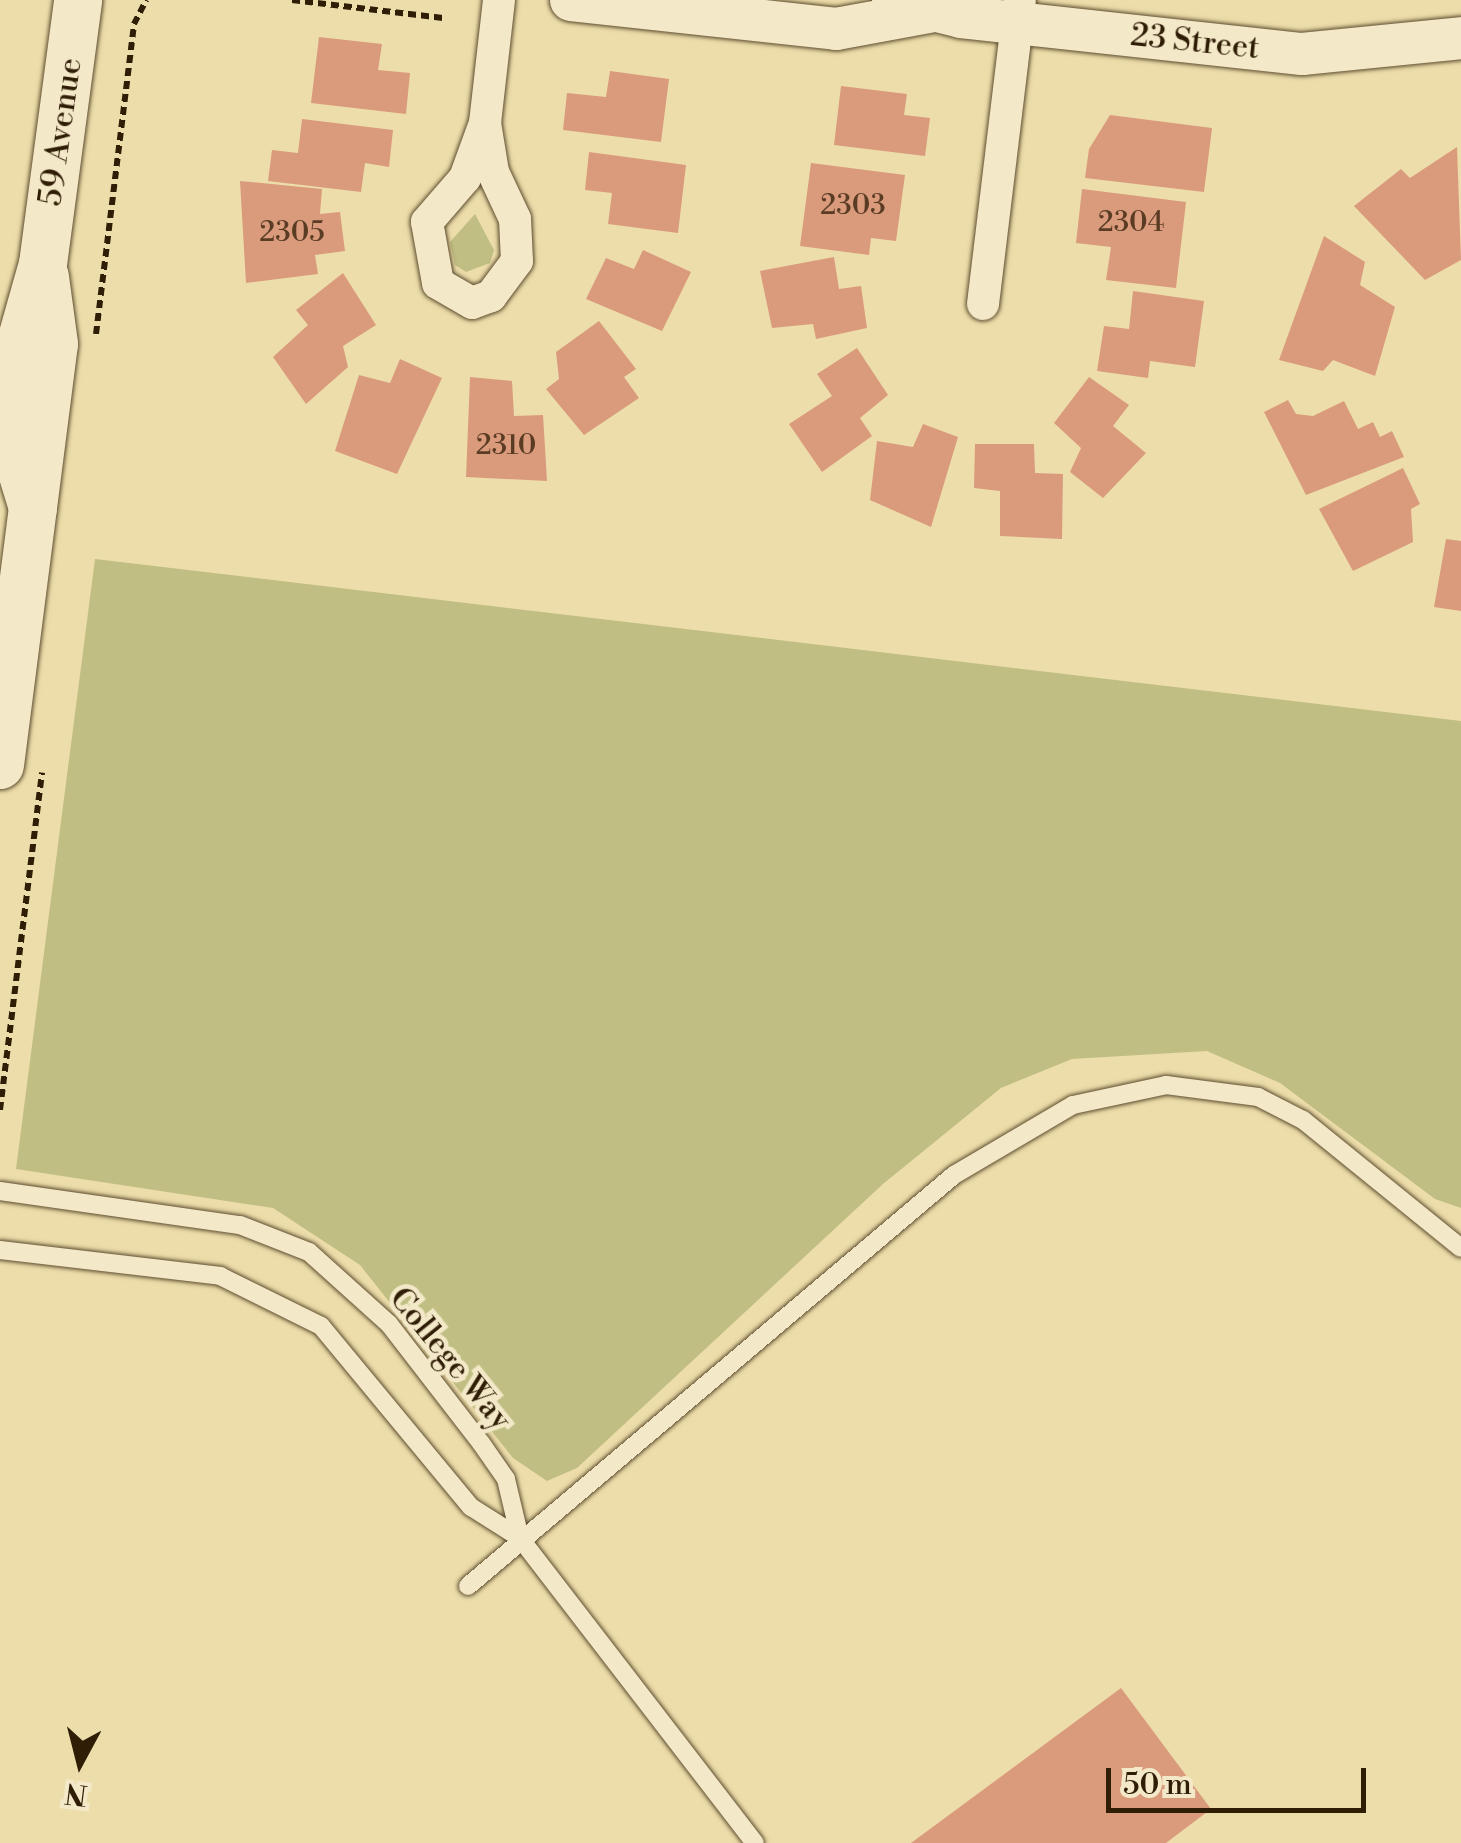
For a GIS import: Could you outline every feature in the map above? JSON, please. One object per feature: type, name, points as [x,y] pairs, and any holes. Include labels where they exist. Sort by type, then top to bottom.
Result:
[{"type":"main road","name":"59 Avenue","points":[[0,765],[32,508],[7,423],[19,336],[43,264],[78,0]]},
{"type":"street","points":[[485,123],[493,172],[515,219],[517,262],[491,296],[472,303],[438,283],[427,222],[465,178],[485,123],[498,0]]},
{"type":"street","name":"23 Street","points":[[571,0],[836,29],[911,6],[1019,11],[1302,54],[1461,38]]},
{"type":"street","points":[[983,304],[1019,11]]},
{"type":"lane","points":[[468,1586],[520,1538],[954,1175],[1073,1105],[1166,1085],[1258,1097],[1303,1120],[1461,1248]]},
{"type":"lane","name":"College Way","points":[[0,1191],[240,1225],[310,1252],[389,1324],[481,1443],[506,1479],[520,1538]]},
{"type":"lane","name":"College Way","points":[[0,1250],[220,1276],[276,1297],[321,1326],[470,1507],[520,1538],[756,1843]]},
{"type":"path","points":[[292,0],[443,18]]},
{"type":"shaded area","points":[[475,214],[494,250],[490,263],[466,272],[455,265],[450,242]]},
{"type":"shaded area","points":[[95,559],[1461,721],[1461,1208],[1435,1199],[1280,1083],[1207,1051],[1072,1059],[1001,1088],[883,1184],[577,1468],[547,1481],[513,1458],[360,1265],[273,1208],[16,1169]]},
{"type":"building","points":[[319,37],[382,44],[378,70],[410,73],[406,114],[311,103]]},
{"type":"building","points":[[610,71],[669,79],[661,142],[563,130],[567,93],[606,97]]},
{"type":"building","points":[[841,86],[907,94],[904,115],[930,118],[925,156],[834,145]]},
{"type":"building","points":[[1110,115],[1212,128],[1204,192],[1085,178],[1089,149]]},
{"type":"building","points":[[302,119],[393,130],[389,167],[365,163],[361,192],[268,181],[272,150],[298,153]]},
{"type":"building","points":[[1457,147],[1461,260],[1425,280],[1354,206],[1401,169],[1410,178]]},
{"type":"building","points":[[589,152],[686,165],[678,233],[608,224],[612,193],[585,190]]},
{"type":"building","points":[[811,163],[905,175],[896,241],[871,238],[869,255],[800,246]]},
{"type":"building","points":[[240,181],[322,189],[320,214],[340,212],[345,251],[315,255],[318,274],[246,283]]},
{"type":"building","points":[[1082,189],[1186,202],[1176,288],[1106,280],[1111,247],[1076,243]]},
{"type":"building","points":[[1324,236],[1365,262],[1360,285],[1395,307],[1375,376],[1333,360],[1323,371],[1279,360]]},
{"type":"building","points":[[643,250],[691,272],[662,331],[586,299],[606,258],[634,269]]},
{"type":"building","points":[[834,257],[839,289],[861,286],[867,328],[816,339],[813,324],[772,328],[760,271]]},
{"type":"building","points":[[343,273],[376,325],[343,346],[348,367],[306,404],[273,357],[308,325],[296,310]]},
{"type":"building","points":[[1133,291],[1204,301],[1195,367],[1150,361],[1148,378],[1097,371],[1104,326],[1129,329]]},
{"type":"building","points":[[599,321],[636,369],[624,377],[639,398],[584,435],[546,389],[559,379],[556,352]]},
{"type":"building","points":[[857,348],[888,395],[860,418],[872,436],[822,472],[789,424],[832,396],[817,374]]},
{"type":"building","points":[[400,359],[442,378],[397,474],[335,451],[359,375],[390,383]]},
{"type":"building","points":[[470,377],[512,381],[514,416],[543,415],[547,481],[466,477]]},
{"type":"building","points":[[1089,377],[1129,405],[1113,426],[1146,453],[1103,498],[1070,472],[1081,448],[1054,423]]},
{"type":"building","points":[[1288,400],[1296,414],[1313,416],[1344,401],[1358,429],[1373,422],[1380,437],[1392,431],[1404,457],[1306,495],[1264,412]]},
{"type":"building","points":[[923,424],[958,437],[931,527],[870,500],[877,441],[913,447]]},
{"type":"building","points":[[975,444],[1034,444],[1035,473],[1063,474],[1062,539],[1000,536],[1000,491],[974,488]]},
{"type":"building","points":[[1403,468],[1420,504],[1411,509],[1413,542],[1353,571],[1319,509]]},
{"type":"building","points":[[1446,539],[1461,541],[1461,611],[1434,607]]},
{"type":"building","points":[[1121,1688],[1211,1809],[1166,1843],[911,1843]]}]
